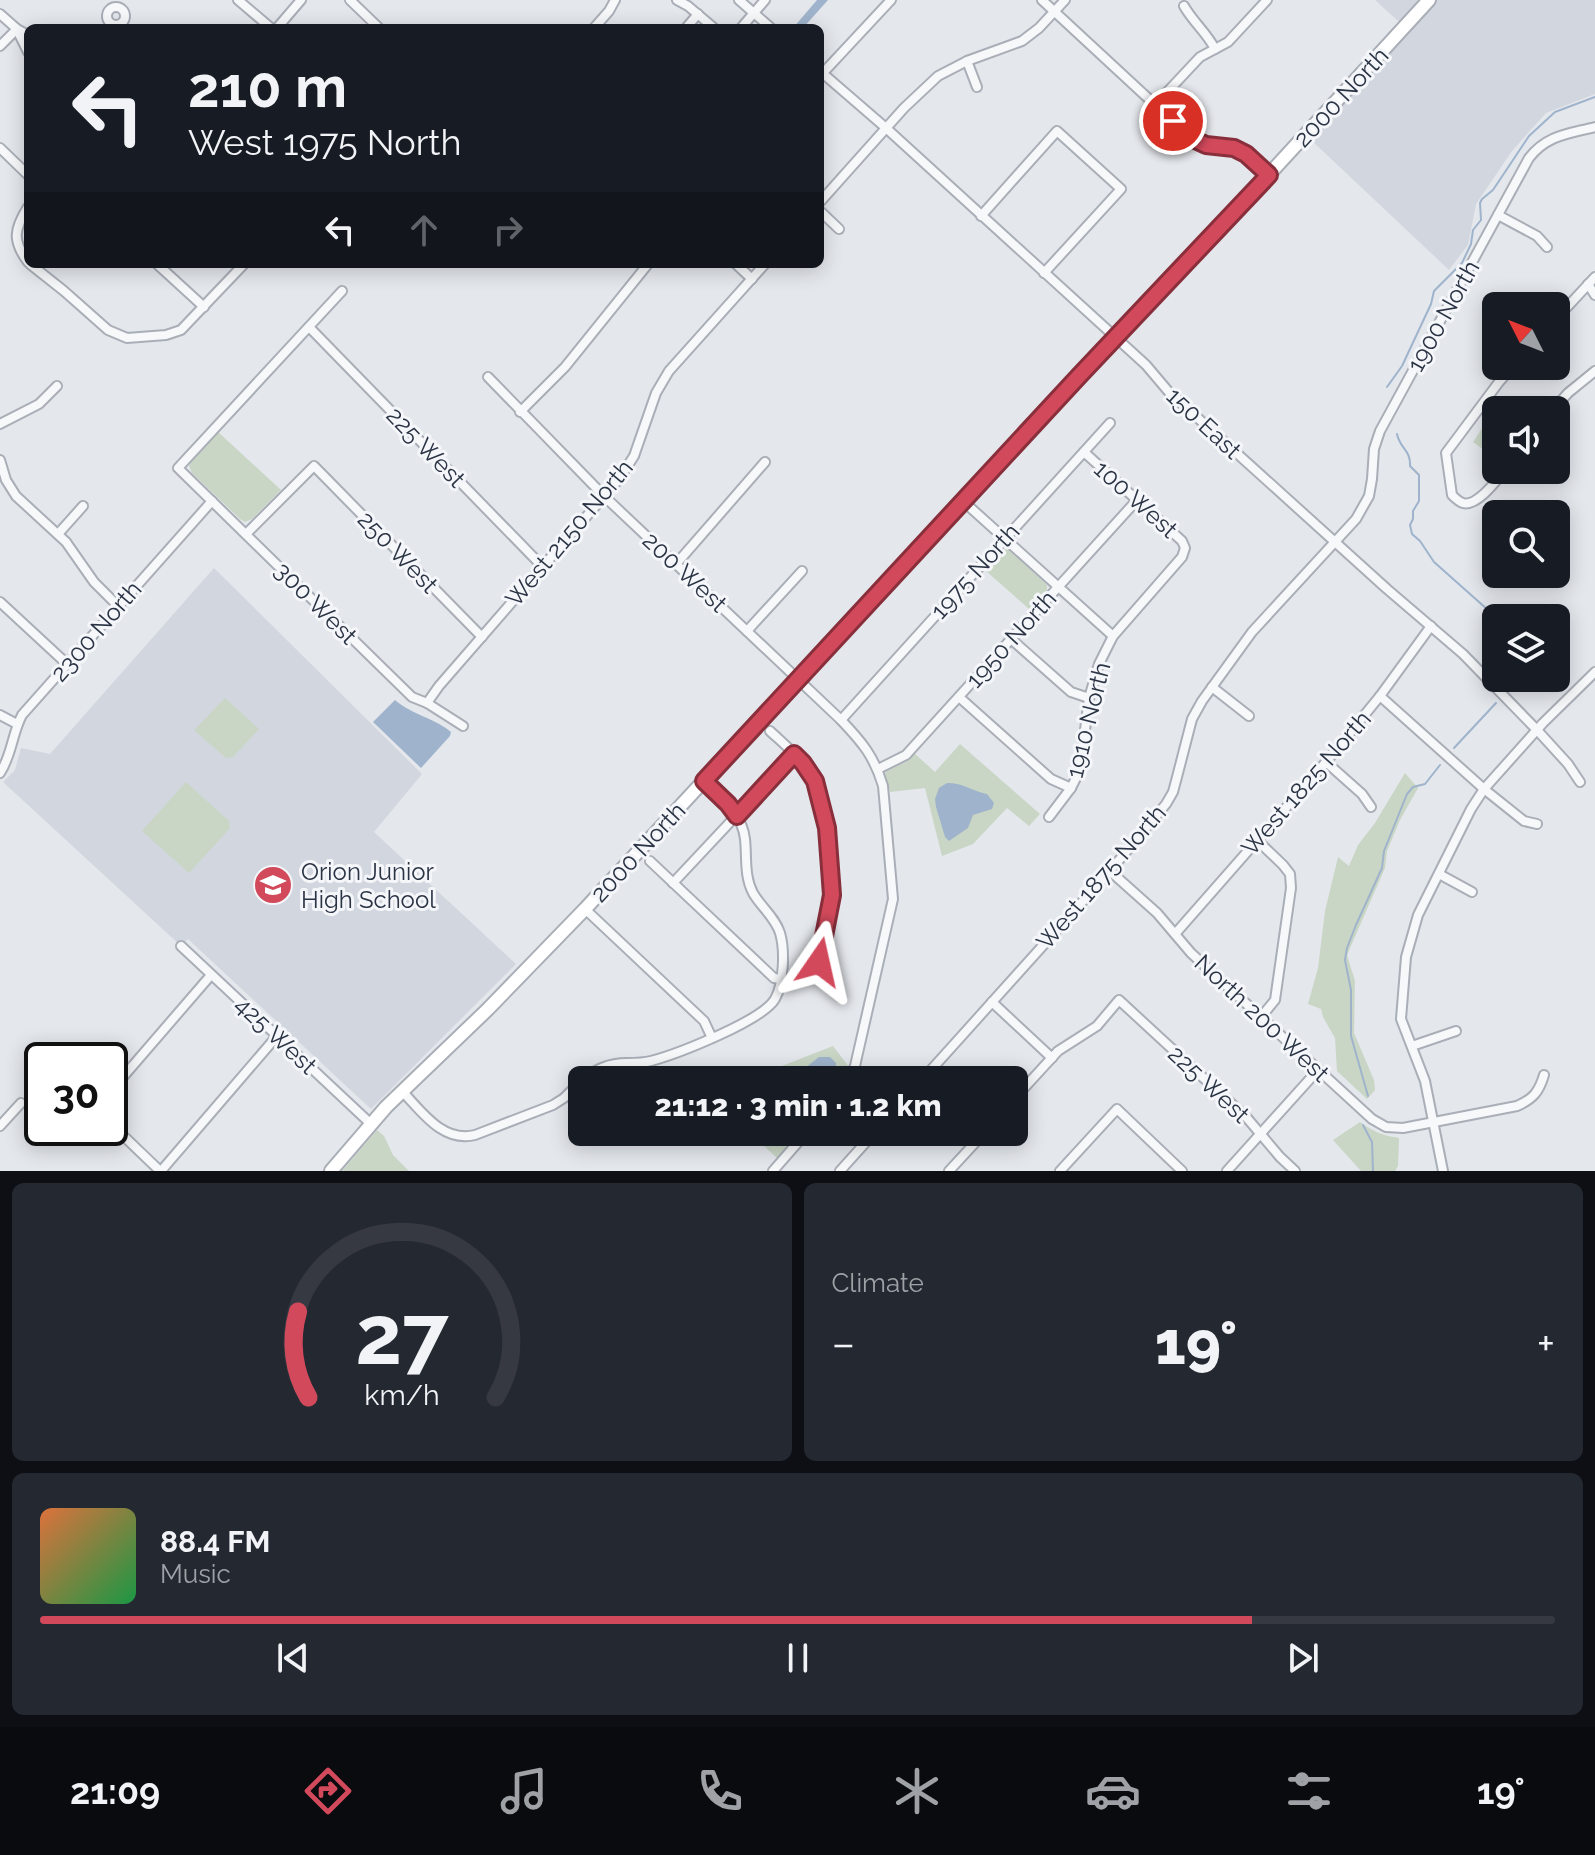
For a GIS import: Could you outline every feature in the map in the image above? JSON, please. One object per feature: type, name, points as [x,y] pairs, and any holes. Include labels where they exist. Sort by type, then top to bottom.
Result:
[{"type":"street","points":[[121,9],[128,0]]},
{"type":"street","points":[[238,0],[269,24]]},
{"type":"street","points":[[278,24],[301,0]]},
{"type":"street","points":[[350,0],[375,24]]},
{"type":"street","points":[[598,24],[615,0]]},
{"type":"street","points":[[677,0],[709,24]]},
{"type":"street","points":[[739,0],[766,24]]},
{"type":"street","points":[[744,24],[765,0]]},
{"type":"street","points":[[824,70],[891,0]]},
{"type":"street","points":[[1042,0],[1191,138],[1206,145],[1234,148],[1246,154],[1269,175]]},
{"type":"street","points":[[824,198],[904,108],[938,76],[967,61],[1022,41],[1065,0]]},
{"type":"street","points":[[1155,105],[1200,57],[1228,42],[1267,0]]},
{"type":"street","name":"2000 North","points":[[331,1171],[402,1091],[488,1009],[585,909],[1429,0]]},
{"type":"street","points":[[1184,6],[1215,49]]},
{"type":"street","points":[[0,14],[24,33]]},
{"type":"street","points":[[689,24],[698,14]]},
{"type":"street","points":[[0,46],[17,29]]},
{"type":"street","points":[[17,29],[24,44]]},
{"type":"street","points":[[967,61],[977,87]]},
{"type":"street","name":"150 East","points":[[824,76],[886,128],[1146,365],[1168,391],[1463,654],[1537,730],[1580,782]]},
{"type":"street","name":"1900 North","points":[[1335,542],[1356,519],[1369,496],[1374,449],[1380,431],[1529,158],[1539,145],[1595,127]]},
{"type":"street","points":[[981,216],[1057,131],[1121,189],[1044,273]]},
{"type":"street","points":[[0,148],[24,171]]},
{"type":"street","points":[[24,213],[18,222],[16,237],[24,256]]},
{"type":"street","points":[[824,215],[839,229]]},
{"type":"street","points":[[1498,215],[1537,236],[1547,247]]},
{"type":"street","points":[[35,268],[108,330],[127,338],[166,335],[181,330],[240,268]]},
{"type":"street","points":[[161,268],[204,307]]},
{"type":"street","points":[[520,412],[548,386],[645,268]]},
{"type":"street","points":[[740,268],[752,279]]},
{"type":"street","name":"West 2150 North","points":[[427,703],[605,497],[634,456],[656,393],[669,371],[762,268]]},
{"type":"street","points":[[1592,280],[1595,295]]},
{"type":"street","points":[[1570,304],[1592,280]]},
{"type":"street","points":[[309,327],[342,291]]},
{"type":"street","name":"300 West","points":[[309,327],[178,468],[412,697],[463,726]]},
{"type":"street","name":"225 West","points":[[309,327],[543,567]]},
{"type":"street","points":[[1565,396],[1595,371]]},
{"type":"street","name":"200 West","points":[[488,377],[605,497],[841,720],[865,746],[878,769]]},
{"type":"street","points":[[1488,396],[1501,380]]},
{"type":"street","points":[[0,424],[39,404],[57,386]]},
{"type":"street","points":[[1482,404],[1446,453],[1452,495],[1461,503],[1470,503],[1493,484]]},
{"type":"street","name":"1975 North","points":[[841,720],[1110,423]]},
{"type":"street","name":"100 West","points":[[1084,452],[1182,541],[1185,548]]},
{"type":"street","points":[[0,460],[11,489],[58,534],[94,582],[118,606]]},
{"type":"street","points":[[677,563],[765,462]]},
{"type":"street","name":"250 West","points":[[246,534],[314,466],[482,637]]},
{"type":"street","name":"1950 North","points":[[878,769],[906,755],[1137,500]]},
{"type":"street","name":"2300 North","points":[[0,773],[9,757],[17,724],[28,707],[212,501]]},
{"type":"street","points":[[963,501],[1113,636]]},
{"type":"street","points":[[58,534],[83,506]]},
{"type":"street","name":"West 1875 North","points":[[935,1066],[1166,804],[1173,792],[1192,719],[1212,687],[1252,632],[1335,542]]},
{"type":"street","name":"1910 North","points":[[1049,817],[1080,770],[1089,698],[1099,664],[1113,636],[1182,557],[1185,548]]},
{"type":"street","points":[[747,631],[802,571]]},
{"type":"street","points":[[0,602],[67,664]]},
{"type":"street","name":"West 1825 North","points":[[1175,934],[1326,762],[1380,696],[1431,626]]},
{"type":"street","points":[[1011,639],[1071,692],[1089,698]]},
{"type":"street","points":[[1443,1171],[1425,1081],[1401,1019],[1406,957],[1418,915],[1484,789],[1595,672]]},
{"type":"street","points":[[1212,687],[1249,716]]},
{"type":"street","points":[[1380,696],[1484,789],[1524,821],[1537,824]]},
{"type":"street","points":[[959,697],[1051,779],[1071,788]]},
{"type":"street","points":[[0,715],[17,724]]},
{"type":"street","points":[[770,731],[803,763],[815,781],[827,828],[832,895],[819,962]]},
{"type":"street","points":[[673,883],[794,754]]},
{"type":"street","points":[[1326,762],[1362,794],[1371,807]]},
{"type":"street","points":[[855,1066],[893,899],[883,786],[878,769]]},
{"type":"street","points":[[604,1066],[651,1061],[712,1038],[732,1030],[766,1009],[774,1000],[783,960],[780,932],[752,892],[746,867],[744,836],[737,816],[704,781]]},
{"type":"street","points":[[1258,841],[1290,874],[1291,888],[1275,1000],[1261,1017]]},
{"type":"street","points":[[650,861],[774,978],[780,979]]},
{"type":"street","name":"North 200 West","points":[[1110,871],[1157,913],[1191,953],[1372,1119],[1386,1127],[1403,1128],[1517,1106],[1540,1090],[1544,1075]]},
{"type":"street","points":[[1439,874],[1472,892]]},
{"type":"street","points":[[585,909],[704,1021],[712,1038]]},
{"type":"street","name":"425 West","points":[[181,946],[371,1124]]},
{"type":"street","points":[[128,1071],[211,975]]},
{"type":"street","name":"225 West","points":[[1052,1058],[1097,1026],[1119,1000],[1247,1118],[1295,1171]]},
{"type":"street","points":[[992,1002],[1052,1058],[1028,1084]]},
{"type":"street","points":[[1412,1046],[1456,1031]]},
{"type":"street","points":[[128,1140],[160,1171],[277,1036]]},
{"type":"street","points":[[1227,1171],[1318,1070]]},
{"type":"street","points":[[402,1091],[440,1130],[462,1137],[475,1135],[553,1105],[568,1094]]},
{"type":"street","points":[[0,1126],[21,1103]]},
{"type":"street","points":[[1060,1171],[1117,1109],[1182,1171]]},
{"type":"street","points":[[773,1171],[795,1146]]},
{"type":"street","points":[[840,1171],[862,1146]]},
{"type":"street","points":[[949,1171],[972,1146]]},
{"type":"shaded area","points":[[1375,0],[1595,0],[1595,94],[1546,113],[1512,151],[1476,204],[1468,245],[1449,270],[1310,139],[1409,31]]},
{"type":"shaded area","name":"Orion Junior High School","points":[[214,568],[422,774],[374,832],[516,964],[371,1109],[188,939],[181,946],[3,782],[15,770],[21,748],[50,754]]},
{"type":"green space","points":[[1482,428],[1482,448],[1473,442]]},
{"type":"green space","points":[[217,431],[281,490],[252,519],[245,522],[192,473],[189,466],[193,457]]},
{"type":"green space","points":[[1008,549],[1047,585],[1047,590],[1029,609],[985,570],[1003,550]]},
{"type":"green space","points":[[225,698],[259,729],[233,757],[226,758],[194,730]]},
{"type":"green space","points":[[960,744],[1040,814],[1029,826],[1007,808],[973,844],[942,856],[925,788],[890,792],[885,772],[906,762],[914,753],[935,772]]},
{"type":"green space","points":[[1405,773],[1418,788],[1400,820],[1387,851],[1385,868],[1347,955],[1355,981],[1354,1033],[1374,1080],[1375,1090],[1367,1099],[1337,1071],[1335,1038],[1321,1009],[1308,1004],[1318,968],[1325,911],[1338,857],[1349,866],[1358,845]]},
{"type":"green space","points":[[186,782],[229,821],[230,828],[189,873],[142,831]]},
{"type":"green space","points":[[833,1046],[848,1066],[782,1066]]},
{"type":"green space","points":[[1360,1122],[1378,1133],[1399,1138],[1395,1171],[1361,1171],[1333,1140]]},
{"type":"green space","points":[[377,1130],[384,1136],[393,1155],[409,1171],[342,1171]]},
{"type":"green space","points":[[764,1146],[790,1146],[778,1159]]},
{"type":"water","points":[[817,0],[828,0],[807,24],[796,24]]},
{"type":"water","points":[[395,700],[451,732],[421,768],[373,722]]},
{"type":"water","points":[[947,783],[987,794],[994,803],[992,809],[973,815],[968,828],[949,841],[945,837],[935,799],[939,788]]},
{"type":"water","points":[[819,1057],[830,1057],[836,1063],[836,1066],[808,1066]]},
{"type":"waterway","points":[[1387,387],[1402,366],[1434,291],[1462,263],[1471,244],[1473,230],[1481,220],[1482,199],[1493,190],[1529,136],[1555,112],[1595,97]]},
{"type":"waterway","points":[[1397,434],[1409,456],[1410,466],[1419,475],[1419,501],[1410,525],[1412,534],[1434,562],[1482,605]]},
{"type":"waterway","points":[[1454,748],[1496,703]]},
{"type":"waterway","points":[[1368,1096],[1351,1036],[1351,990],[1345,960],[1347,948],[1382,868],[1384,851],[1407,794],[1413,787],[1425,784],[1440,765]]},
{"type":"waterway","points":[[1363,1125],[1372,1142],[1373,1171]]},
{"type":"place","name":"Orion Junior High School","points":[[273,885]]},
{"type":"route","points":[[819,962],[832,895],[827,828],[815,781],[794,754],[737,816],[704,781],[1269,175],[1246,154],[1234,148],[1206,145],[1191,138],[1173,121]]}]
